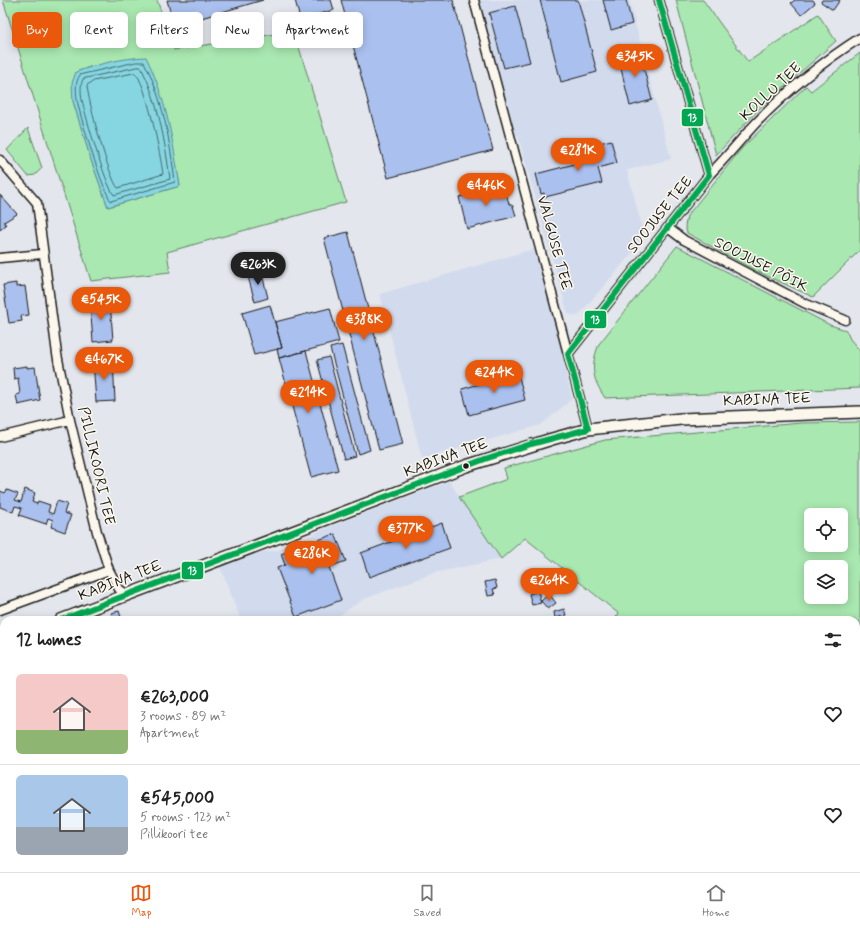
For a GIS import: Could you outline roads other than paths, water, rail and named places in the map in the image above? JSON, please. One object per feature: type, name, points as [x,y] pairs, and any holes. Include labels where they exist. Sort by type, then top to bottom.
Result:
[{"type":"street","name":"VALGUSE TEE","points":[[474,0],[568,354]]},
{"type":"street","name":"SOOJUSE TEE","points":[[568,354],[709,175],[659,0]]},
{"type":"street","name":"KOLLU TEE","points":[[709,175],[756,123],[798,83],[842,49],[860,38]]},
{"type":"street","name":"PILLIKOORI TEE","points":[[0,160],[37,203],[42,254],[61,380],[70,420],[97,532],[109,570],[119,589],[126,594]]},
{"type":"street","name":"SOOJUSE PÕIK","points":[[668,228],[684,240],[804,303],[845,320]]},
{"type":"street","points":[[0,258],[42,254]]},
{"type":"street","points":[[568,354],[588,430]]},
{"type":"street","name":"KABINA TEE","points":[[71,616],[485,459],[531,444],[588,430],[681,419],[860,412]]},
{"type":"street","points":[[0,437],[70,420]]},
{"type":"street","points":[[0,610],[109,570]]},
{"type":"water","points":[[146,57],[164,104],[180,186],[108,207],[91,160],[73,101],[72,83],[76,72],[84,69],[119,60]]}]
